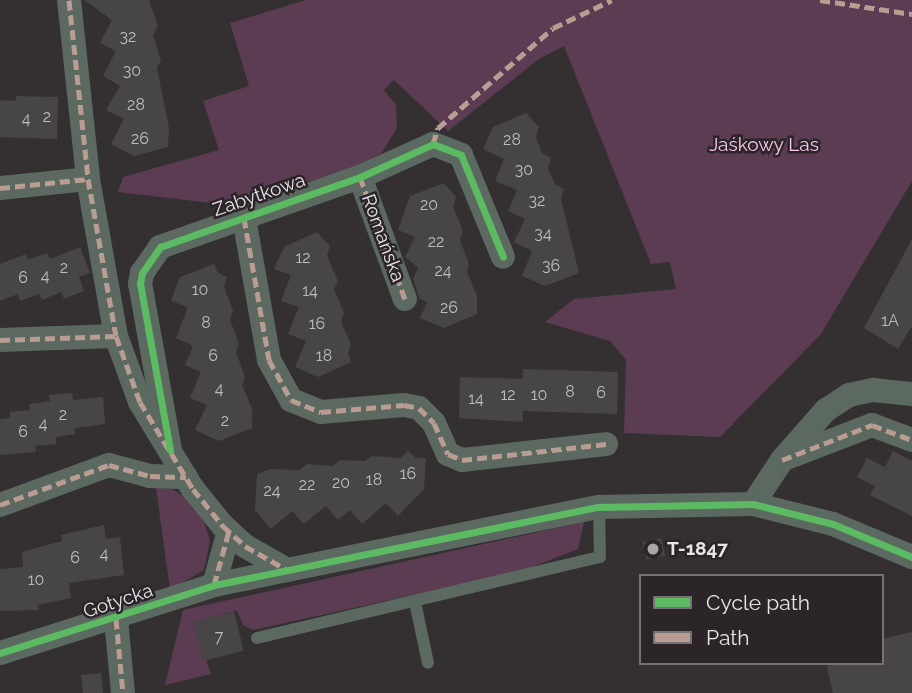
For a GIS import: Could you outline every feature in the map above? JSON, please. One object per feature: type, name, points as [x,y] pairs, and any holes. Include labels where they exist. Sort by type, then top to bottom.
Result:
[{"type":"street","name":"Zabytkowa","points":[[69,0],[88,178],[116,337],[139,402],[186,477],[229,531],[287,570]]},
{"type":"street","name":"Zabytkowa","points":[[170,450],[142,273],[159,247],[360,177],[433,144],[450,148],[467,166],[503,257]]},
{"type":"street","name":"Romańska","points":[[360,177],[405,299]]},
{"type":"street","points":[[0,188],[88,178]]},
{"type":"street","name":"Zabytkowa","points":[[244,218],[269,360],[291,400],[321,412],[404,405],[419,408],[434,423],[449,454],[462,460],[606,444]]},
{"type":"street","points":[[0,340],[116,337]]},
{"type":"street","points":[[753,504],[782,460],[825,410],[849,395],[873,390],[912,394]]},
{"type":"street","points":[[782,460],[872,425],[912,440]]},
{"type":"street","points":[[0,505],[109,465],[150,476],[186,477]]},
{"type":"street","points":[[287,570],[599,507],[753,504],[833,523],[912,558]]},
{"type":"street","points":[[214,585],[229,531]]},
{"type":"street","name":"Gotycka","points":[[0,653],[116,619],[214,585],[287,570]]},
{"type":"street","name":"Gotycka","points":[[116,619],[123,693]]},
{"type":"lane","points":[[257,638],[600,557],[599,507]]},
{"type":"lane","points":[[415,602],[428,663]]},
{"type":"green space","name":"Jaśkowy Las","points":[[306,0],[912,0],[912,181],[821,334],[720,437],[624,433],[626,360],[610,341],[545,322],[574,299],[676,289],[670,262],[651,264],[564,46],[539,59],[448,131],[394,80],[384,90],[396,105],[397,128],[381,154],[348,170],[228,205],[118,192],[123,177],[219,150],[203,101],[249,86],[230,23]]},
{"type":"green space","points":[[156,488],[172,489],[186,498],[202,516],[210,540],[204,570],[170,590]]},
{"type":"green space","points":[[584,522],[578,549],[522,571],[253,630],[243,625],[237,611],[194,622],[211,674],[165,685],[183,610]]},
{"type":"building","points":[[84,0],[149,0],[158,26],[153,35],[161,60],[157,68],[169,128],[168,147],[134,156],[111,144],[124,119],[106,110],[120,86],[103,76],[116,51],[100,43],[112,20]]},
{"type":"building","points":[[16,96],[58,97],[57,139],[0,137],[0,100],[16,101]]},
{"type":"building","points":[[526,113],[539,127],[536,137],[542,153],[551,158],[548,168],[555,184],[564,189],[561,199],[579,273],[545,286],[522,276],[532,251],[514,242],[525,219],[508,211],[517,190],[495,181],[504,159],[483,149],[493,127]]},
{"type":"building","points":[[444,183],[456,197],[453,207],[463,231],[460,240],[469,264],[467,272],[477,296],[477,314],[444,328],[420,318],[427,302],[420,299],[413,279],[418,268],[405,257],[415,237],[398,230],[410,196]]},
{"type":"building","points":[[317,232],[330,246],[327,256],[338,281],[334,289],[344,313],[341,321],[351,345],[348,353],[351,362],[318,377],[295,367],[306,341],[288,334],[299,307],[281,301],[291,275],[274,269],[284,247]]},
{"type":"building","points":[[912,239],[912,326],[898,349],[864,328]]},
{"type":"building","points":[[80,247],[90,273],[79,277],[84,291],[64,299],[61,292],[42,300],[39,294],[20,301],[18,294],[0,301],[0,264],[26,254],[28,260],[47,253],[50,259]]},
{"type":"building","points":[[214,264],[218,273],[227,277],[224,287],[233,311],[230,320],[239,344],[236,352],[245,377],[242,385],[252,409],[252,428],[219,441],[195,430],[207,405],[190,398],[201,372],[185,365],[193,346],[176,338],[188,307],[171,301],[180,277]]},
{"type":"building","points":[[523,369],[618,372],[617,414],[523,411],[523,422],[459,418],[460,377],[522,379]]},
{"type":"building","points":[[72,393],[73,400],[103,397],[105,424],[75,428],[75,434],[56,437],[56,444],[35,446],[36,452],[0,455],[0,419],[10,418],[10,412],[30,410],[29,404],[50,401],[49,395]]},
{"type":"building","points":[[408,451],[416,458],[426,458],[424,489],[398,516],[386,503],[362,524],[350,510],[338,520],[326,506],[304,524],[292,511],[271,529],[255,510],[257,474],[271,469],[299,470],[307,464],[332,466],[340,460],[365,461],[372,456],[401,458]]},
{"type":"building","points":[[893,451],[912,461],[912,516],[870,495],[875,486],[857,477],[867,458],[885,467]]},
{"type":"building","points":[[104,525],[106,539],[120,537],[124,575],[69,583],[71,598],[38,605],[39,610],[0,611],[0,569],[23,567],[22,552],[62,541],[61,535]]},
{"type":"building","name":"T-1847","points":[[661,538],[665,556],[647,560],[642,542]]},
{"type":"building","points":[[234,612],[244,651],[203,661],[193,622]]},
{"type":"building","points":[[912,632],[912,693],[833,693],[826,665],[884,665],[884,639]]},
{"type":"building","points":[[101,673],[103,693],[83,693],[81,675]]},
{"type":"marked path","points":[[69,0],[88,179],[116,336],[140,402],[193,489],[223,526],[245,546],[287,570]]},
{"type":"marked path","points":[[433,144],[438,128],[553,28],[612,0]]},
{"type":"marked path","points":[[820,0],[912,14]]},
{"type":"marked path","points":[[360,177],[405,299]]},
{"type":"marked path","points":[[0,188],[88,179]]},
{"type":"marked path","points":[[244,218],[269,360],[291,400],[321,412],[404,405],[419,408],[434,423],[448,454],[462,460],[606,444]]},
{"type":"marked path","points":[[0,340],[116,336]]},
{"type":"marked path","points":[[782,460],[872,425],[912,440]]},
{"type":"marked path","points":[[0,505],[109,465],[150,476],[186,477]]},
{"type":"marked path","points":[[214,585],[229,531]]},
{"type":"marked path","points":[[116,619],[123,693]]},
{"type":"cycle path","points":[[170,450],[140,284],[142,273],[160,247],[360,177],[433,144],[461,155],[503,257]]},
{"type":"cycle path","points":[[0,653],[214,585],[599,507],[753,504],[833,524],[912,557]]},
{"type":"place","name":"T-1847","points":[[653,549]]}]
